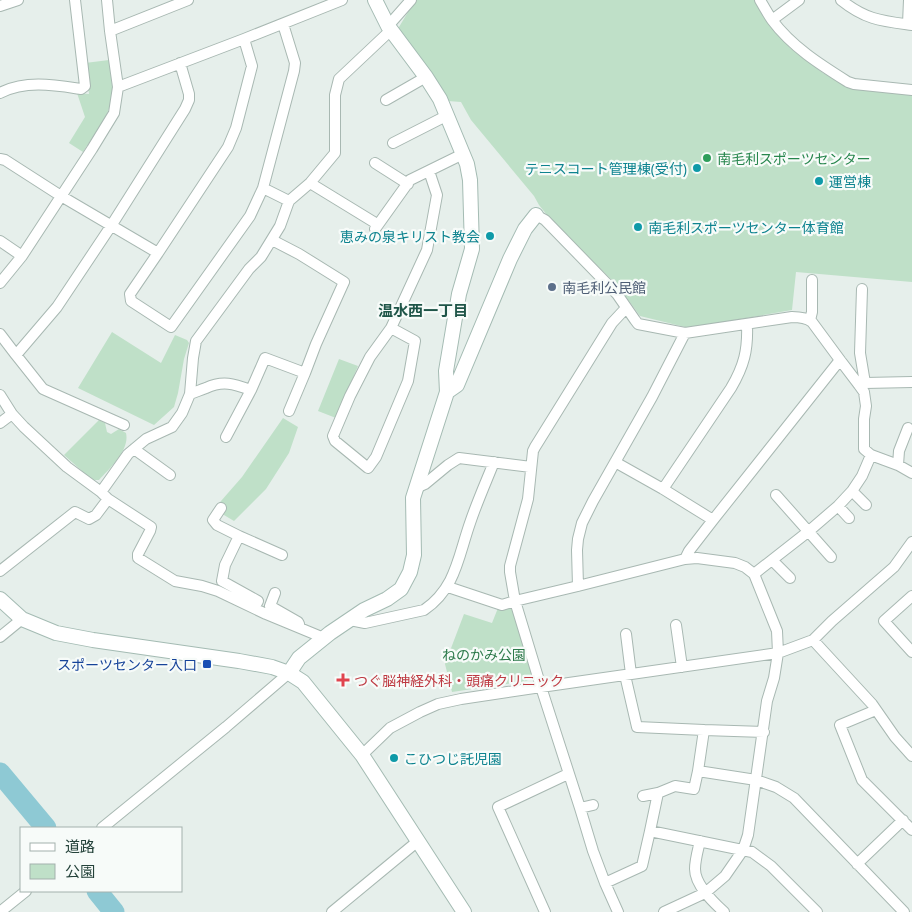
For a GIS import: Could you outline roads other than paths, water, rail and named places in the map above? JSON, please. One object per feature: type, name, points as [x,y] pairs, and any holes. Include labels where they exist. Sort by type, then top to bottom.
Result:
[{"type":"street","points":[[0,6],[18,0]]},
{"type":"street","points":[[0,92],[21,85],[54,85],[81,89],[85,86],[75,0]]},
{"type":"street","points":[[0,283],[22,256],[114,113],[118,87],[107,0]]},
{"type":"street","points":[[110,31],[187,0]]},
{"type":"street","points":[[118,87],[342,0]]},
{"type":"street","points":[[103,827],[226,727],[289,673],[299,658],[324,638],[364,610],[387,599],[401,589],[410,572],[414,555],[413,498],[447,392],[446,371],[459,294],[472,248],[470,180],[467,164],[440,99],[389,28],[375,0]]},
{"type":"street","points":[[0,571],[75,512],[89,519],[96,515],[104,495],[128,454],[146,439],[172,427],[182,414],[190,394],[196,341],[249,269],[262,257],[280,226],[289,202],[310,183],[335,152],[335,95],[339,79],[389,28],[412,0]]},
{"type":"street","points":[[760,0],[772,20],[791,41],[811,58],[848,82],[912,90]]},
{"type":"street","points":[[772,20],[799,0]]},
{"type":"street","points":[[841,0],[853,10],[869,17],[894,23],[910,24],[909,0]]},
{"type":"street","points":[[244,39],[252,66],[236,128],[228,146],[130,294],[131,300],[171,327],[250,216],[263,188],[295,63],[283,24]]},
{"type":"street","points":[[16,355],[56,307],[111,226],[185,109],[190,94],[180,63]]},
{"type":"street","points":[[386,100],[426,77]]},
{"type":"street","points":[[394,143],[448,115]]},
{"type":"street","points":[[310,183],[376,226],[410,180],[463,154]]},
{"type":"street","points":[[0,159],[5,160],[158,253]]},
{"type":"street","points":[[376,163],[408,184]]},
{"type":"street","points":[[390,328],[416,341],[408,381],[376,457],[368,468],[335,441],[333,436],[350,396],[370,357],[390,328],[428,250],[437,195],[429,172]]},
{"type":"street","points":[[263,188],[289,202]]},
{"type":"street","points":[[447,392],[457,385],[510,259],[525,229],[536,214],[545,220],[617,294],[638,324],[685,333],[792,317],[810,320],[840,360],[862,384],[912,382]]},
{"type":"street","points":[[272,240],[299,254],[344,282],[289,411]]},
{"type":"street","points":[[0,241],[22,256]]},
{"type":"street","points":[[810,320],[812,312],[812,280]]},
{"type":"street","points":[[862,289],[860,354],[865,399],[864,449],[871,455],[898,465],[912,473]]},
{"type":"street","points":[[618,912],[593,851],[568,774],[515,601],[510,566],[528,499],[533,451],[612,323],[626,308]]},
{"type":"street","points":[[662,489],[740,372],[746,354],[748,324]]},
{"type":"street","points":[[578,586],[577,550],[582,523],[685,333]]},
{"type":"street","points":[[0,334],[43,389],[124,425]]},
{"type":"street","points":[[226,437],[251,390],[265,358],[305,373]]},
{"type":"street","points":[[686,559],[689,551],[840,360]]},
{"type":"street","points":[[190,394],[223,383],[235,384],[251,390]]},
{"type":"street","points":[[0,395],[12,414],[24,427],[67,467],[151,527],[138,554],[138,558],[175,581],[212,589],[300,630],[324,638]]},
{"type":"street","points":[[0,423],[12,414]]},
{"type":"street","points":[[898,465],[899,451],[908,428]]},
{"type":"street","points":[[134,449],[170,475]]},
{"type":"street","points":[[754,574],[809,532],[838,506],[852,491],[862,476],[871,455]]},
{"type":"street","points":[[416,488],[425,484],[459,458],[531,467]]},
{"type":"street","points":[[350,620],[365,623],[424,610],[448,587],[457,567],[470,523],[494,462]]},
{"type":"street","points":[[615,462],[713,520]]},
{"type":"street","points":[[852,491],[866,505]]},
{"type":"street","points":[[783,497],[809,532],[831,557]]},
{"type":"street","points":[[838,506],[850,518]]},
{"type":"street","points":[[221,508],[213,520],[217,525],[264,552],[282,555]]},
{"type":"street","points":[[239,536],[225,565],[222,581],[258,601],[254,608]]},
{"type":"street","points":[[362,754],[390,728],[438,704],[541,687],[778,653],[813,640],[894,567],[912,542]]},
{"type":"street","points":[[448,587],[502,605],[686,559],[697,558],[745,566],[754,574],[777,631],[778,653],[774,678],[767,701],[748,835],[743,850],[725,876],[705,893],[664,912]]},
{"type":"street","points":[[773,561],[790,578]]},
{"type":"street","points":[[275,594],[270,606],[298,622],[300,630]]},
{"type":"street","points":[[912,596],[884,621],[912,652]]},
{"type":"street","points":[[0,599],[22,619],[56,634],[239,661],[272,667],[289,673],[302,682],[362,754],[464,912]]},
{"type":"street","points":[[0,637],[22,619]]},
{"type":"street","points":[[676,625],[682,667]]},
{"type":"street","points":[[626,634],[628,674],[637,727],[764,732]]},
{"type":"street","points":[[813,640],[876,710],[895,737],[911,751]]},
{"type":"street","points":[[876,710],[840,725],[862,780],[912,830]]},
{"type":"street","points":[[643,796],[658,794],[674,786],[694,789],[704,730]]},
{"type":"street","points":[[698,771],[756,780],[776,787],[794,798],[904,912]]},
{"type":"street","points":[[546,912],[498,807],[568,774]]},
{"type":"street","points":[[605,883],[642,866],[658,794]]},
{"type":"street","points":[[580,808],[593,805]]},
{"type":"street","points":[[857,864],[903,820]]},
{"type":"street","points":[[650,831],[752,852],[772,866],[817,912]]},
{"type":"street","points":[[332,912],[418,841]]},
{"type":"street","points":[[700,841],[695,870],[696,876],[705,893],[724,912]]},
{"type":"street","points":[[0,912],[25,892]]},
{"type":"waterway","points":[[0,773],[45,827]]},
{"type":"waterway","points":[[98,892],[114,912]]},
{"type":"place","name":"南毛利スポーツセンター","points":[[707,158]]},
{"type":"place","name":"テニスコート管理棟(受付)","points":[[697,168]]},
{"type":"place","name":"運営棟","points":[[819,181]]},
{"type":"place","name":"南毛利スポーツセンター体育館","points":[[638,227]]},
{"type":"place","name":"恵みの泉キリスト教会","points":[[490,236]]},
{"type":"place","name":"南毛利公民館","points":[[552,287]]},
{"type":"place","name":"スポーツセンター入口","points":[[207,664]]},
{"type":"place","name":"つぐ脳神経外科・頭痛クリニック","points":[[343,680]]},
{"type":"place","name":"こひつじ託児園","points":[[394,758]]},
{"type":"district","name":"温水西一丁目","points":[[423,310]]},
{"type":"park label","name":"ねのかみ公園","points":[[484,654]]}]
